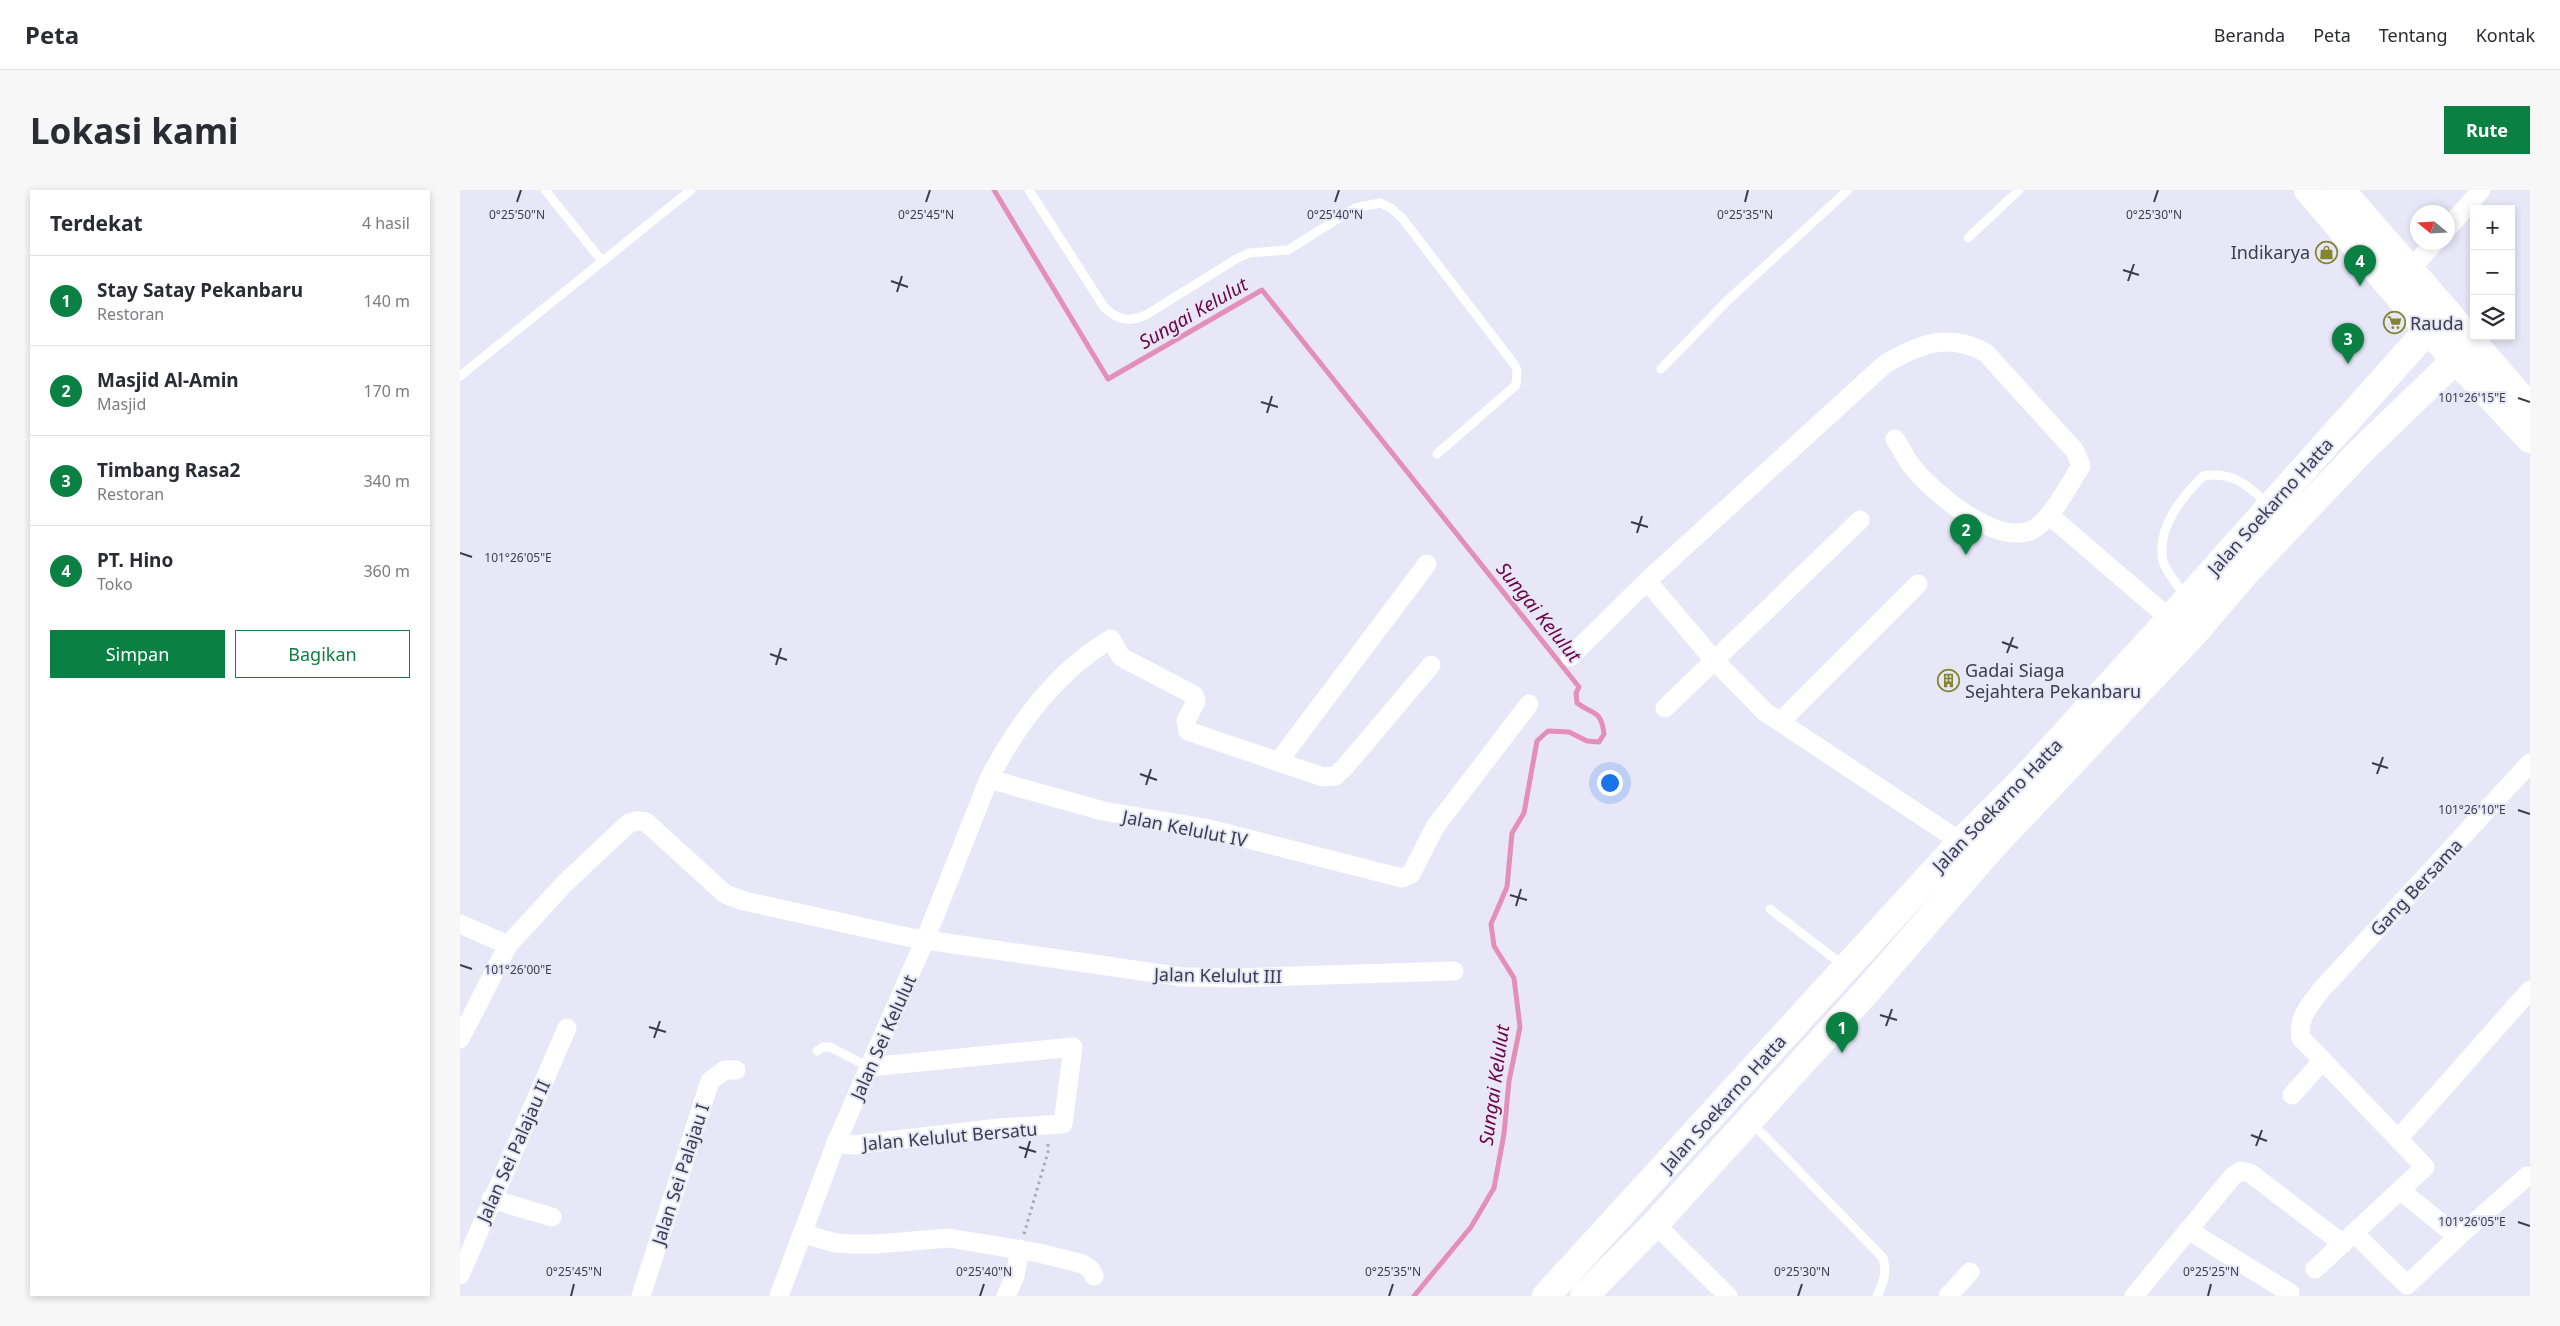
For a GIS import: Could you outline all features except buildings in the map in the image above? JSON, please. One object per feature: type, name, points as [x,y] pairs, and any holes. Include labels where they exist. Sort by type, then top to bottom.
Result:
[{"type":"main road","points":[[2308,190],[2400,280],[2464,351],[2530,408]]},
{"type":"main road","points":[[2341,190],[2400,280]]},
{"type":"main road","name":"Jalan Soekarno Hatta","points":[[1546,1296],[1960,842],[2023,780],[2179,609],[2435,320]]},
{"type":"main road","points":[[2464,351],[2530,439]]},
{"type":"main road","name":"Jalan Soekarno Hatta","points":[[1584,1296],[1655,1224],[1827,1035],[1991,848],[2197,630],[2247,570],[2359,453],[2464,351]]},
{"type":"main road","points":[[1804,1015],[1827,1035]]},
{"type":"street","points":[[2455,220],[2481,190]]},
{"type":"street","points":[[2400,280],[2428,250]]},
{"type":"street","points":[[1570,657],[1646,581],[1885,364],[1908,350],[1946,341],[1969,343],[1986,353],[2075,451],[2081,466],[2049,515],[2031,531],[2015,533],[1964,513],[1940,495],[1912,465],[1895,439]]},
{"type":"street","points":[[2049,515],[2179,609]]},
{"type":"street","points":[[1664,708],[1860,520]]},
{"type":"street","points":[[1427,564],[1278,762],[1323,777],[1336,776],[1431,665]]},
{"type":"street","points":[[1646,581],[1714,660],[1765,712],[1960,842]]},
{"type":"street","points":[[1780,722],[1918,584]]},
{"type":"street","name":"Jalan Sei Kelulut","points":[[779,1296],[836,1143],[925,940],[989,779],[997,762],[1044,695],[1086,653],[1111,639],[1121,657],[1194,695],[1196,700],[1186,721],[1188,731],[1278,762]]},
{"type":"street","name":"Jalan Kelulut IV","points":[[989,779],[1103,812],[1205,828],[1394,878],[1402,878],[1411,874],[1435,827],[1529,704]]},
{"type":"street","name":"Gang Bersama","points":[[2401,1192],[2425,1167],[2301,1038],[2299,1027],[2302,1016],[2322,989],[2530,763]]},
{"type":"street","name":"Jalan Kelulut III","points":[[508,945],[565,883],[629,823],[638,820],[646,822],[725,894],[735,898],[925,940],[1184,978],[1454,971]]},
{"type":"street","points":[[460,924],[508,945],[460,1039]]},
{"type":"street","points":[[2399,1138],[2530,990]]},
{"type":"street","name":"Jalan Sei Palajau II","points":[[460,1275],[491,1199],[567,1028]]},
{"type":"street","points":[[869,1068],[1073,1047],[1056,1125]]},
{"type":"street","points":[[2292,1094],[2323,1060]]},
{"type":"street","name":"Jalan Sei Palajau I","points":[[640,1296],[710,1081],[725,1070],[736,1070]]},
{"type":"street","name":"Jalan Kelulut Bersatu","points":[[836,1143],[853,1145],[999,1128],[1056,1125]]},
{"type":"street","points":[[2134,1296],[2233,1176],[2241,1171],[2250,1173],[2349,1239],[2407,1285],[2526,1176]]},
{"type":"street","points":[[2315,1269],[2401,1192],[2458,1237]]},
{"type":"street","points":[[491,1199],[552,1217]]},
{"type":"street","points":[[1655,1224],[1728,1296]]},
{"type":"street","points":[[2188,1230],[2290,1293],[2288,1296]]},
{"type":"street","points":[[803,1234],[836,1243],[876,1244],[949,1238],[1020,1249],[1083,1264],[1091,1270],[1094,1276]]},
{"type":"street","points":[[1006,1296],[1015,1276],[1020,1249]]},
{"type":"street","points":[[1948,1296],[1970,1272]]},
{"type":"lane","points":[[545,190],[602,261]]},
{"type":"lane","points":[[460,376],[690,190]]},
{"type":"lane","points":[[1029,190],[1104,307],[1113,316],[1124,320],[1134,320],[1146,315],[1249,252],[1288,250],[1316,230],[1355,208],[1380,203],[1391,208],[1402,218],[1438,263],[1517,370],[1516,385],[1437,454]]},
{"type":"lane","points":[[1661,369],[1726,302],[1848,190]]},
{"type":"lane","points":[[1968,238],[2019,190]]},
{"type":"lane","points":[[2179,609],[2164,561],[2164,538],[2170,520],[2184,496],[2203,476],[2229,475],[2247,486],[2270,506]]},
{"type":"lane","points":[[1770,908],[1846,968]]},
{"type":"lane","points":[[816,1051],[823,1047],[830,1047],[869,1068]]},
{"type":"lane","points":[[1749,1120],[1883,1258],[1886,1269],[1884,1283],[1877,1296]]},
{"type":"path","points":[[1020,1249],[1056,1125]]},
{"type":"waterway","name":"Sungai Kelulut","points":[[994,190],[1108,379],[1262,290],[1579,687],[1576,693],[1577,703],[1598,716],[1601,720],[1604,734],[1599,742],[1587,741],[1569,732],[1548,731],[1537,741],[1524,813],[1512,833],[1507,887],[1491,924],[1494,946],[1514,978],[1520,1027],[1509,1081],[1504,1134],[1494,1188],[1471,1227],[1414,1296]]},
{"type":"place","name":"Indikarya","points":[[2326,252]]},
{"type":"place","name":"PT. Hino","points":[[2360,286]]},
{"type":"place","name":"Rauda","points":[[2394,323]]},
{"type":"place","name":"Timbang Rasa2","points":[[2348,364]]},
{"type":"place","name":"Masjid Al-Amin","points":[[1966,555]]},
{"type":"place","name":"Gadai Siaga Sejahtera Pekanbaru","points":[[1949,680]]},
{"type":"place","name":"Stay Satay Pekanbaru","points":[[1842,1053]]}]
